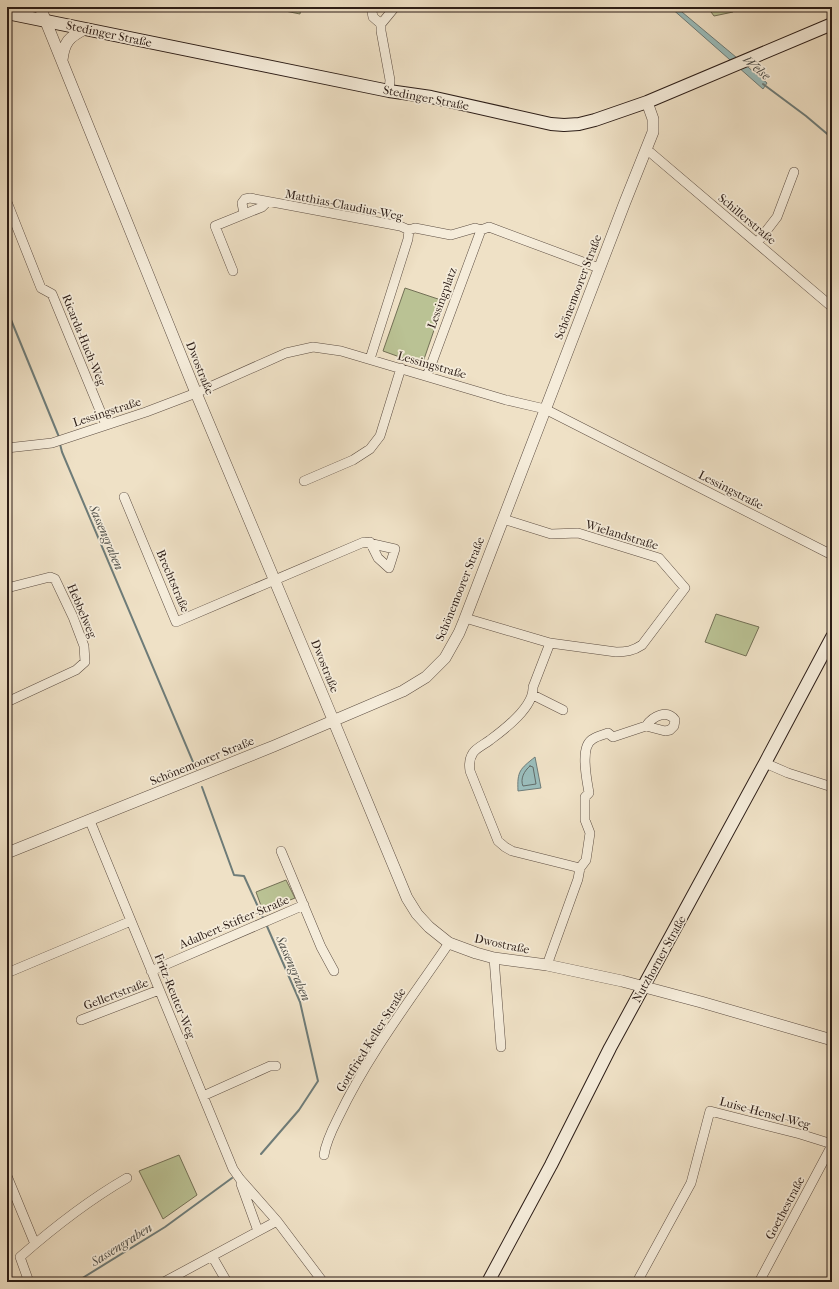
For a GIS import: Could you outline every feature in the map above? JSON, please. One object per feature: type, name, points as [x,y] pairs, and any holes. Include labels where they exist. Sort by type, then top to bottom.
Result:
[{"type":"main road","name":"Stedinger Straße","points":[[10,13],[389,91],[431,97],[522,118],[564,125],[579,124],[595,120],[647,102],[832,24]]},
{"type":"main road","name":"Nutzhorner Straße","points":[[488,1282],[528,1210],[643,986],[832,637]]},
{"type":"street","points":[[10,13],[23,7]]},
{"type":"street","name":"Dwostraße","points":[[40,7],[140,258],[196,393],[407,898],[417,914],[429,927],[449,943],[476,953],[494,958],[547,965],[643,986],[832,1040]]},
{"type":"street","points":[[371,7],[373,18],[382,24]]},
{"type":"street","points":[[389,91],[390,80],[381,31],[382,24],[396,7]]},
{"type":"street","points":[[62,61],[64,48],[67,41],[72,36],[85,29]]},
{"type":"street","name":"Schönemoorer Straße","points":[[7,853],[90,821],[403,692],[426,677],[445,658],[459,633],[465,618],[599,268],[653,132],[653,119],[647,102]]},
{"type":"street","name":"Schillerstraße","points":[[646,151],[651,153],[832,307]]},
{"type":"street","points":[[756,242],[777,217],[794,172]]},
{"type":"street","name":"Matthias-Claudius-Weg","points":[[244,214],[242,203],[246,199],[392,225],[409,230],[415,228],[451,235],[475,228],[481,230],[489,227],[599,268]]},
{"type":"street","name":"Ricarda-Huch-Weg","points":[[7,202],[41,288],[52,294],[106,425]]},
{"type":"street","name":"Matthias-Claudius-Weg","points":[[233,271],[215,226],[262,207],[267,202]]},
{"type":"street","points":[[370,359],[408,239],[409,230]]},
{"type":"street","name":"Lessingplatz","points":[[427,376],[481,230]]},
{"type":"street","name":"Lessingstraße","points":[[7,448],[52,443],[146,412],[196,393],[286,354],[313,348],[341,351],[506,400],[545,409],[832,555]]},
{"type":"street","points":[[304,481],[353,460],[370,450],[380,436],[400,368]]},
{"type":"street","name":"Brechtstraße","points":[[124,496],[176,622],[275,580]]},
{"type":"street","name":"Wielandstraße","points":[[465,618],[550,642],[616,652],[626,652],[642,645],[685,588],[659,558],[578,533],[551,534],[503,519]]},
{"type":"street","points":[[275,580],[364,542],[370,542]]},
{"type":"street","name":"Hebbelweg","points":[[7,588],[50,577],[55,579],[73,617],[84,646],[85,662],[76,670],[7,702]]},
{"type":"street","points":[[550,642],[533,687],[534,695],[523,711],[500,733],[473,753],[469,761],[470,771],[498,841],[505,847],[512,850],[580,868]]},
{"type":"street","points":[[534,695],[563,710]]},
{"type":"street","points":[[547,965],[578,880],[580,868],[586,860],[590,833],[585,820],[585,797],[588,793],[585,753],[587,745],[592,739],[608,734],[613,736],[646,726]]},
{"type":"street","points":[[765,763],[788,773],[832,787]]},
{"type":"street","name":"Fritz-Reuter-Weg","points":[[90,821],[233,1169],[240,1179]]},
{"type":"street","name":"Adalbert-Stifter-Straße","points":[[281,851],[321,947],[334,971]]},
{"type":"street","name":"Adalbert-Stifter-Straße","points":[[151,970],[304,905]]},
{"type":"street","points":[[7,973],[131,922]]},
{"type":"street","name":"Gottfried-Keller-Straße","points":[[324,1155],[325,1145],[344,1106],[368,1063],[449,943]]},
{"type":"street","points":[[494,958],[501,1047]]},
{"type":"street","name":"Gellertstraße","points":[[81,1020],[159,990]]},
{"type":"street","points":[[203,1096],[270,1066],[276,1066]]},
{"type":"street","name":"Luise-Hensel-Weg","points":[[637,1282],[691,1183],[710,1111],[800,1134],[832,1145]]},
{"type":"street","name":"Goethestraße","points":[[760,1282],[832,1145]]},
{"type":"street","points":[[7,1176],[35,1244]]},
{"type":"street","points":[[29,1282],[20,1257],[102,1192],[127,1178]]},
{"type":"street","points":[[240,1179],[277,1220],[323,1282]]},
{"type":"street","points":[[240,1179],[258,1231]]},
{"type":"street","points":[[164,1282],[277,1220]]},
{"type":"street","points":[[212,1256],[227,1282]]},
{"type":"green space","points":[[265,7],[301,7],[300,14]]},
{"type":"green space","points":[[733,7],[731,9],[733,12],[714,16],[708,8]]},
{"type":"green space","points":[[405,288],[444,301],[422,365],[383,351]]},
{"type":"green space","points":[[716,614],[759,627],[746,656],[705,642]]},
{"type":"green space","points":[[286,880],[295,898],[263,911],[256,892]]},
{"type":"green space","points":[[179,1155],[197,1195],[163,1219],[139,1171]]},
{"type":"water","points":[[670,7],[676,7],[767,83],[763,89]]},
{"type":"water","points":[[535,757],[541,788],[518,791],[520,771]]},
{"type":"waterway","name":"Welse","points":[[763,84],[806,116],[832,138]]},
{"type":"waterway","name":"Sassengraben","points":[[7,310],[59,437]]},
{"type":"waterway","name":"Sassengraben","points":[[60,444],[62,452],[196,769]]},
{"type":"waterway","name":"Sassengraben","points":[[202,787],[234,875],[244,876],[264,920]]},
{"type":"waterway","name":"Sassengraben","points":[[261,1154],[299,1110],[318,1081],[300,1002],[266,924]]},
{"type":"waterway","name":"Sassengraben","points":[[76,1282],[165,1227],[232,1178]]}]
